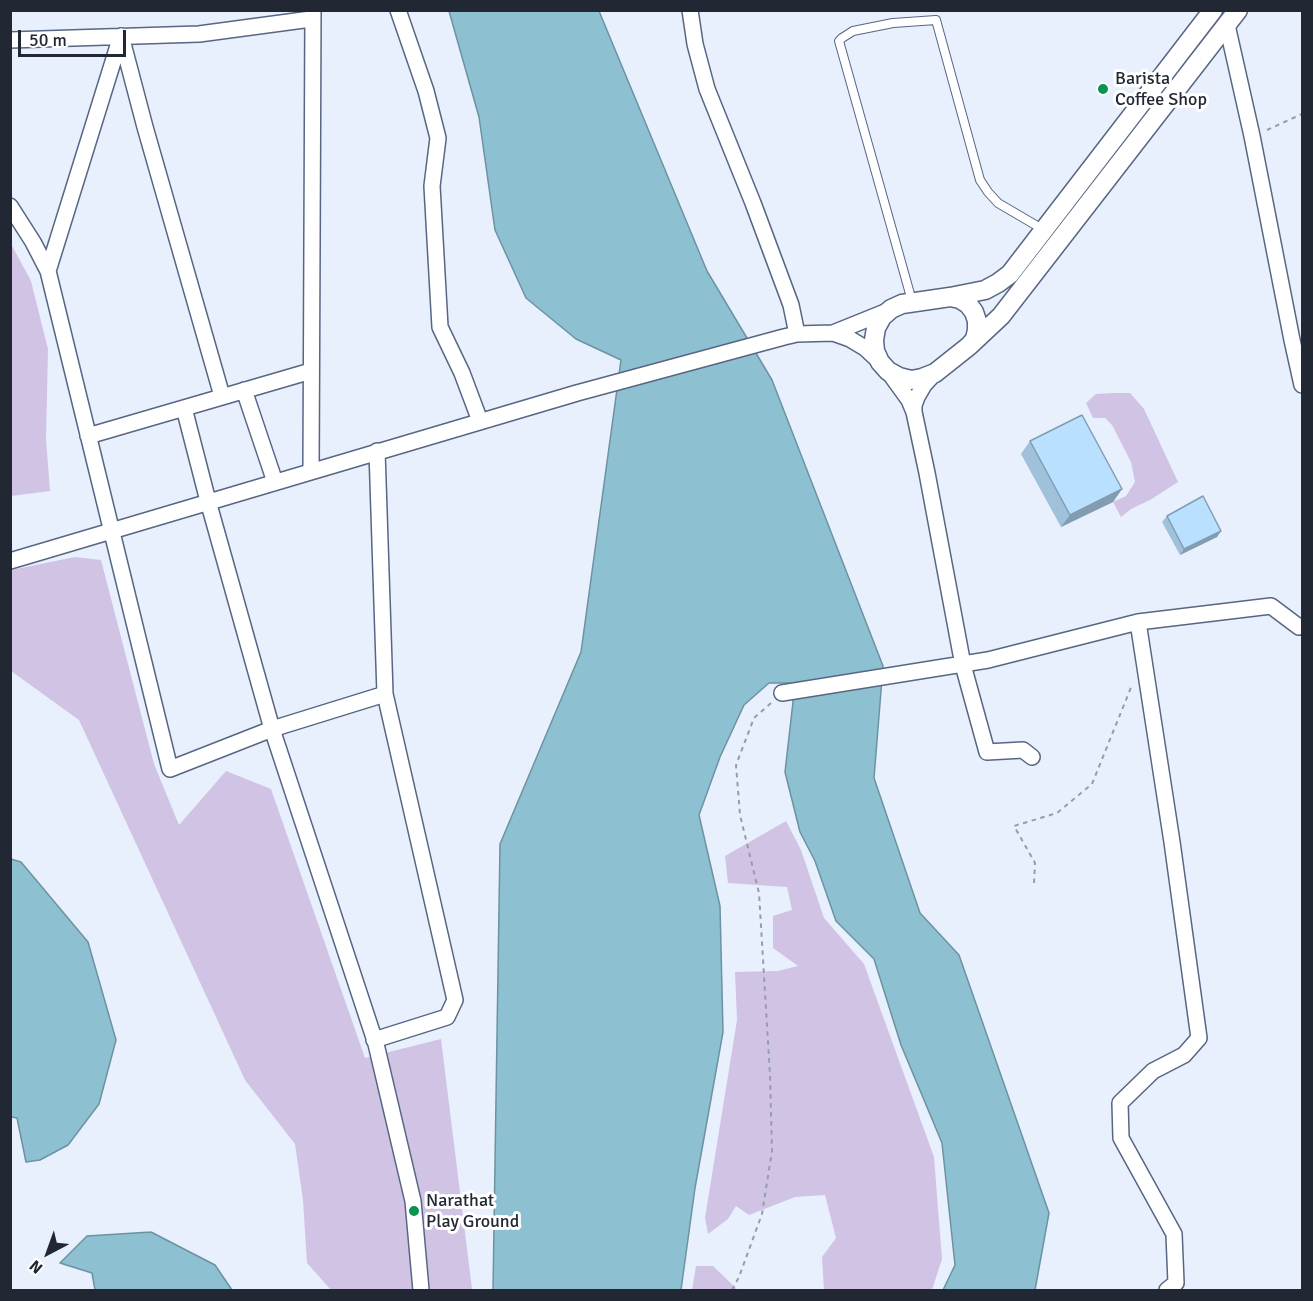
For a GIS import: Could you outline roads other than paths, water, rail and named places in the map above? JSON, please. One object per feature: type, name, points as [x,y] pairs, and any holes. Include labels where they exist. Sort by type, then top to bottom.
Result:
[{"type":"street","points":[[398,10],[426,91],[438,138],[432,186],[440,327],[462,373],[480,421]]},
{"type":"street","points":[[690,10],[695,44],[707,89],[791,305],[791,335]]},
{"type":"street","points":[[10,561],[577,393],[791,335],[833,333],[902,304],[985,290],[1010,274],[1213,11],[1232,18]]},
{"type":"street","points":[[10,40],[199,34],[312,15],[311,471]]},
{"type":"street","points":[[1232,18],[1252,136],[1302,385]]},
{"type":"street","points":[[1032,757],[1023,750],[987,752],[963,665],[914,405],[924,385],[935,373],[1001,316],[1232,18]]},
{"type":"street","points":[[48,272],[121,36]]},
{"type":"street","points":[[121,36],[222,396]]},
{"type":"street","points":[[10,206],[33,242],[48,272],[170,769],[272,729],[386,694]]},
{"type":"street","points":[[950,297],[968,304],[974,312],[977,330],[975,339],[969,346]]},
{"type":"street","points":[[891,309],[882,317],[876,328],[874,340],[875,351],[884,367],[899,377],[911,380],[935,373]]},
{"type":"street","points":[[833,333],[865,348],[902,389],[914,412]]},
{"type":"street","points":[[88,436],[311,370]]},
{"type":"street","points":[[244,390],[275,482]]},
{"type":"street","points":[[184,408],[272,729],[374,1040],[413,1201],[421,1290]]},
{"type":"street","points":[[374,1040],[447,1017],[455,1000],[386,694],[377,452]]},
{"type":"street","points":[[782,693],[963,665],[1138,622],[1271,606],[1299,627],[1302,626]]},
{"type":"street","points":[[1138,622],[1199,1038],[1185,1055],[1153,1071],[1120,1103],[1121,1138],[1174,1234],[1176,1283],[1167,1290]]},
{"type":"lane","points":[[912,303],[839,41],[842,38],[853,32],[893,22],[936,20],[980,180],[998,203],[1044,230]]},
{"type":"water","points":[[449,11],[599,11],[707,271],[772,380],[883,666],[874,778],[920,913],[959,955],[1049,1213],[1035,1290],[943,1290],[955,1265],[942,1143],[901,1045],[874,959],[836,921],[815,861],[800,832],[785,772],[793,702],[790,683],[769,683],[744,705],[720,757],[699,815],[720,906],[723,1032],[695,1188],[681,1290],[493,1290],[500,844],[581,652],[621,360],[576,339],[526,298],[495,230],[479,117]]},
{"type":"water","points":[[11,859],[21,862],[88,942],[116,1040],[99,1104],[68,1145],[40,1160],[26,1162],[17,1118],[11,1117]]},
{"type":"water","points":[[151,1232],[215,1265],[232,1290],[95,1290],[92,1273],[60,1263],[87,1236]]},
{"type":"place","name":"Barista Coffee Shop","points":[[1103,89]]},
{"type":"place","name":"Narathat Play Ground","points":[[414,1211]]}]
